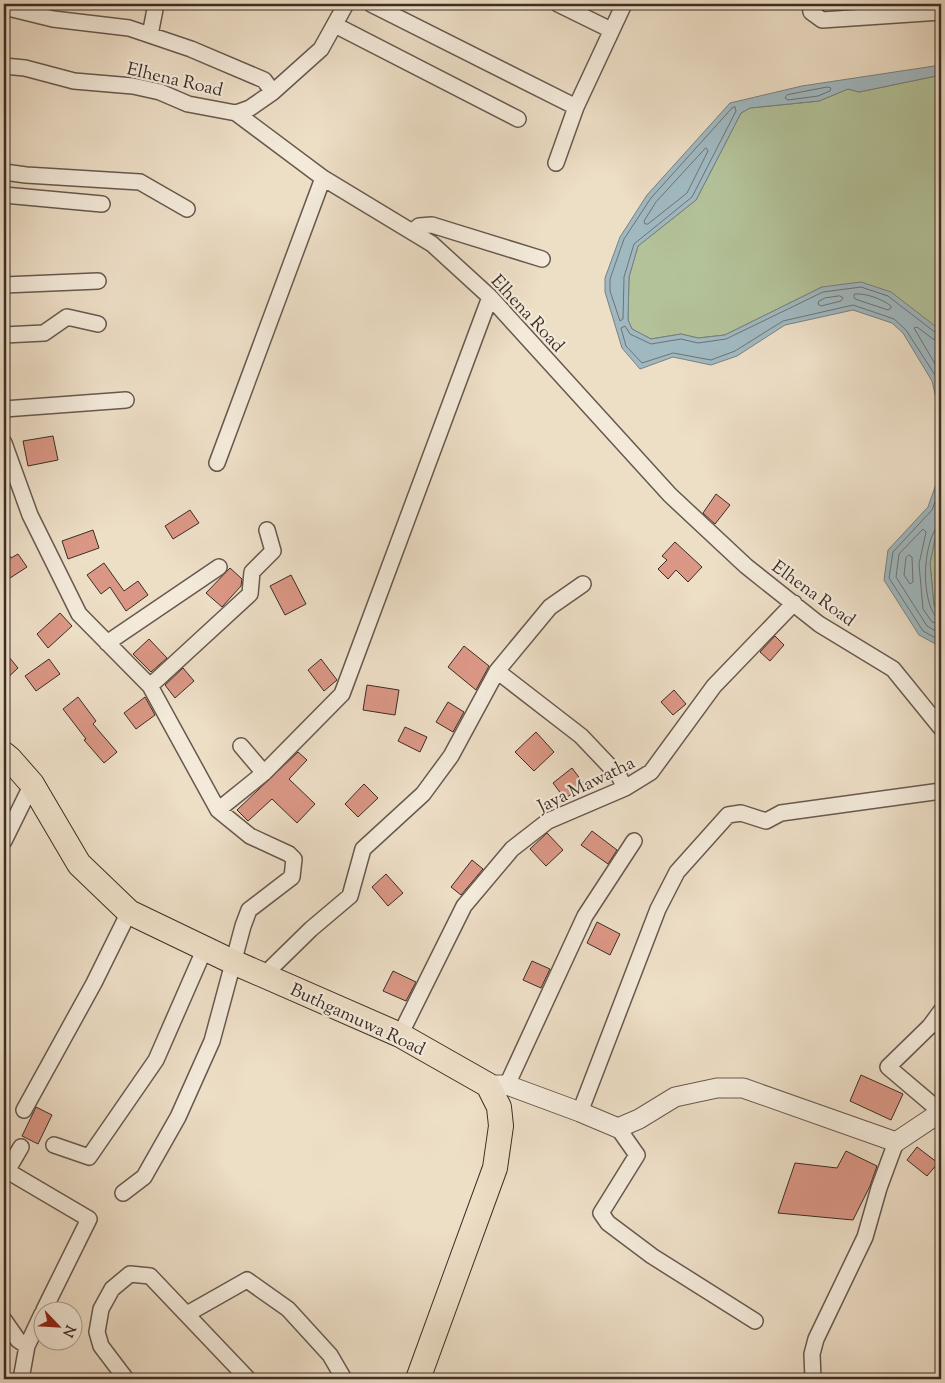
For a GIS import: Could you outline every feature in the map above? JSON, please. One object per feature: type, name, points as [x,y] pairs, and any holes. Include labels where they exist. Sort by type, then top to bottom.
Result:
[{"type":"main road","name":"Buthgamuwa Road","points":[[4,754],[32,784],[78,864],[129,912],[234,962],[400,1035],[497,1085]]},
{"type":"main road","points":[[418,1379],[495,1168],[500,1126],[497,1085]]},
{"type":"street","points":[[150,35],[156,4]]},
{"type":"street","points":[[236,113],[250,108],[273,92],[321,49],[346,4]]},
{"type":"street","points":[[371,4],[576,107]]},
{"type":"street","points":[[558,4],[611,30]]},
{"type":"street","points":[[556,163],[576,107],[624,4]]},
{"type":"street","points":[[810,4],[811,12],[822,20],[941,12]]},
{"type":"street","points":[[4,7],[53,19],[129,28],[191,48],[264,80],[273,92]]},
{"type":"street","points":[[335,25],[518,119]]},
{"type":"street","name":"Elhena Road","points":[[4,66],[25,68],[74,81],[133,86],[160,92],[188,104],[236,113],[323,178],[432,244],[490,297],[670,495],[746,566],[820,624],[893,669],[941,728]]},
{"type":"street","points":[[4,172],[140,182],[186,209]]},
{"type":"street","points":[[217,463],[323,178]]},
{"type":"street","points":[[4,195],[102,204]]},
{"type":"street","points":[[412,232],[418,226],[432,225],[542,259]]},
{"type":"street","points":[[4,285],[98,281]]},
{"type":"street","points":[[218,810],[264,773],[342,694],[490,297]]},
{"type":"street","points":[[4,335],[44,333],[67,317],[98,324]]},
{"type":"street","points":[[4,409],[126,400]]},
{"type":"street","points":[[4,444],[30,515],[79,614],[150,686],[218,810],[250,836],[289,854],[294,859],[292,877],[249,910],[212,1041],[178,1117],[144,1177],[123,1193]]},
{"type":"street","points":[[150,686],[250,594],[252,572],[273,551],[267,530]]},
{"type":"street","points":[[107,643],[219,567]]},
{"type":"street","points":[[264,974],[350,896],[363,850],[423,794],[451,756],[497,672],[550,607],[583,584]]},
{"type":"street","name":"Jaya Mawatha","points":[[400,1035],[464,906],[512,849],[548,821],[625,788],[651,772],[714,686],[794,603]]},
{"type":"street","points":[[497,672],[581,736],[619,776],[625,788]]},
{"type":"street","points":[[241,746],[264,773]]},
{"type":"street","points":[[4,841],[32,784]]},
{"type":"street","points":[[580,1112],[658,909],[677,872],[728,815],[741,813],[766,821],[781,813],[941,791]]},
{"type":"street","points":[[634,841],[585,916],[497,1085],[580,1112],[618,1128],[637,1154],[601,1213],[608,1223],[652,1256],[755,1321]]},
{"type":"street","points":[[24,1110],[94,983],[129,912]]},
{"type":"street","points":[[54,1145],[89,1157],[156,1060],[205,948]]},
{"type":"street","points":[[813,1379],[812,1354],[816,1339],[864,1237],[896,1142],[941,1112],[888,1067],[930,1026],[941,1011]]},
{"type":"street","points":[[618,1128],[639,1119],[674,1097],[717,1088],[743,1088],[896,1142]]},
{"type":"street","points":[[21,1147],[5,1170],[89,1219],[49,1300]]},
{"type":"street","points":[[126,1379],[101,1346],[97,1332],[101,1309],[112,1288],[130,1274],[150,1276],[248,1379]]},
{"type":"street","points":[[187,1314],[247,1280],[288,1309],[330,1355],[344,1379]]},
{"type":"street","points":[[4,1320],[18,1340],[27,1346]]},
{"type":"street","points":[[21,1379],[27,1346],[32,1335]]},
{"type":"green space","points":[[941,75],[941,333],[939,329],[822,287],[725,335],[698,338],[681,334],[651,339],[632,329],[628,320],[629,277],[638,246],[696,200],[741,113],[750,108],[819,101],[848,89],[859,92]]},
{"type":"green space","points":[[941,526],[941,614],[934,606],[930,563],[935,539]]},
{"type":"water","points":[[941,65],[941,75],[859,92],[848,89],[819,101],[750,108],[741,113],[696,200],[638,246],[629,277],[628,320],[632,329],[651,339],[681,334],[698,338],[725,335],[822,287],[861,282],[891,292],[939,329],[941,333],[941,419],[932,381],[903,333],[892,323],[853,310],[785,325],[737,356],[711,365],[673,357],[640,369],[622,348],[605,292],[605,278],[620,237],[647,195],[730,103],[802,86]]},
{"type":"water","points":[[941,470],[941,526],[935,539],[930,563],[934,606],[941,614],[941,647],[919,635],[884,580],[888,550],[928,507]]},
{"type":"building","points":[[53,436],[58,460],[28,466],[23,441]]},
{"type":"building","points":[[716,494],[730,505],[715,524],[703,513]]},
{"type":"building","points":[[190,510],[199,523],[173,539],[165,526]]},
{"type":"building","points":[[93,530],[99,548],[68,559],[62,541]]},
{"type":"building","points":[[675,542],[702,567],[688,582],[676,570],[668,579],[658,569],[667,560],[662,556]]},
{"type":"building","points":[[4,546],[11,558],[18,554],[27,567],[4,582]]},
{"type":"building","points":[[104,563],[124,591],[138,581],[148,595],[126,611],[110,587],[101,594],[87,575]]},
{"type":"building","points":[[230,568],[242,579],[241,586],[222,607],[206,593]]},
{"type":"building","points":[[291,575],[306,604],[285,615],[270,586]]},
{"type":"building","points":[[60,613],[72,626],[48,648],[37,634]]},
{"type":"building","points":[[775,636],[784,645],[770,661],[760,652]]},
{"type":"building","points":[[149,639],[167,658],[151,672],[133,654]]},
{"type":"building","points":[[464,646],[489,666],[476,690],[448,667]]},
{"type":"building","points":[[4,651],[18,668],[4,681]]},
{"type":"building","points":[[49,659],[60,674],[36,691],[25,676]]},
{"type":"building","points":[[321,659],[337,680],[324,691],[308,670]]},
{"type":"building","points":[[183,668],[194,681],[175,698],[165,685]]},
{"type":"building","points":[[367,685],[399,690],[395,715],[363,710]]},
{"type":"building","points":[[674,690],[686,704],[673,715],[661,702]]},
{"type":"building","points":[[78,697],[96,721],[93,724],[117,752],[104,763],[84,740],[86,739],[63,709]]},
{"type":"building","points":[[145,697],[155,715],[136,729],[124,713]]},
{"type":"building","points":[[448,702],[464,712],[453,732],[436,722]]},
{"type":"building","points":[[405,727],[427,737],[420,752],[398,741]]},
{"type":"building","points":[[536,732],[554,752],[534,771],[515,752]]},
{"type":"building","points":[[298,752],[307,760],[289,779],[315,804],[297,823],[272,799],[248,821],[237,810]]},
{"type":"building","points":[[572,768],[584,784],[565,799],[553,783]]},
{"type":"building","points":[[364,784],[378,798],[358,817],[345,804]]},
{"type":"building","points":[[592,831],[617,850],[608,864],[581,845]]},
{"type":"building","points":[[547,833],[563,850],[546,866],[530,849]]},
{"type":"building","points":[[472,860],[483,869],[461,895],[451,887]]},
{"type":"building","points":[[386,874],[403,893],[388,906],[372,887]]},
{"type":"building","points":[[597,922],[620,934],[610,955],[587,943]]},
{"type":"building","points":[[532,961],[550,969],[541,988],[523,980]]},
{"type":"building","points":[[393,971],[416,982],[406,1001],[383,991]]},
{"type":"building","points":[[861,1075],[903,1094],[891,1120],[850,1101]]},
{"type":"building","points":[[36,1107],[52,1115],[38,1144],[22,1136]]},
{"type":"building","points":[[917,1147],[938,1163],[927,1176],[907,1160]]},
{"type":"building","points":[[846,1151],[877,1166],[870,1186],[853,1220],[778,1213],[795,1163],[837,1168]]}]
